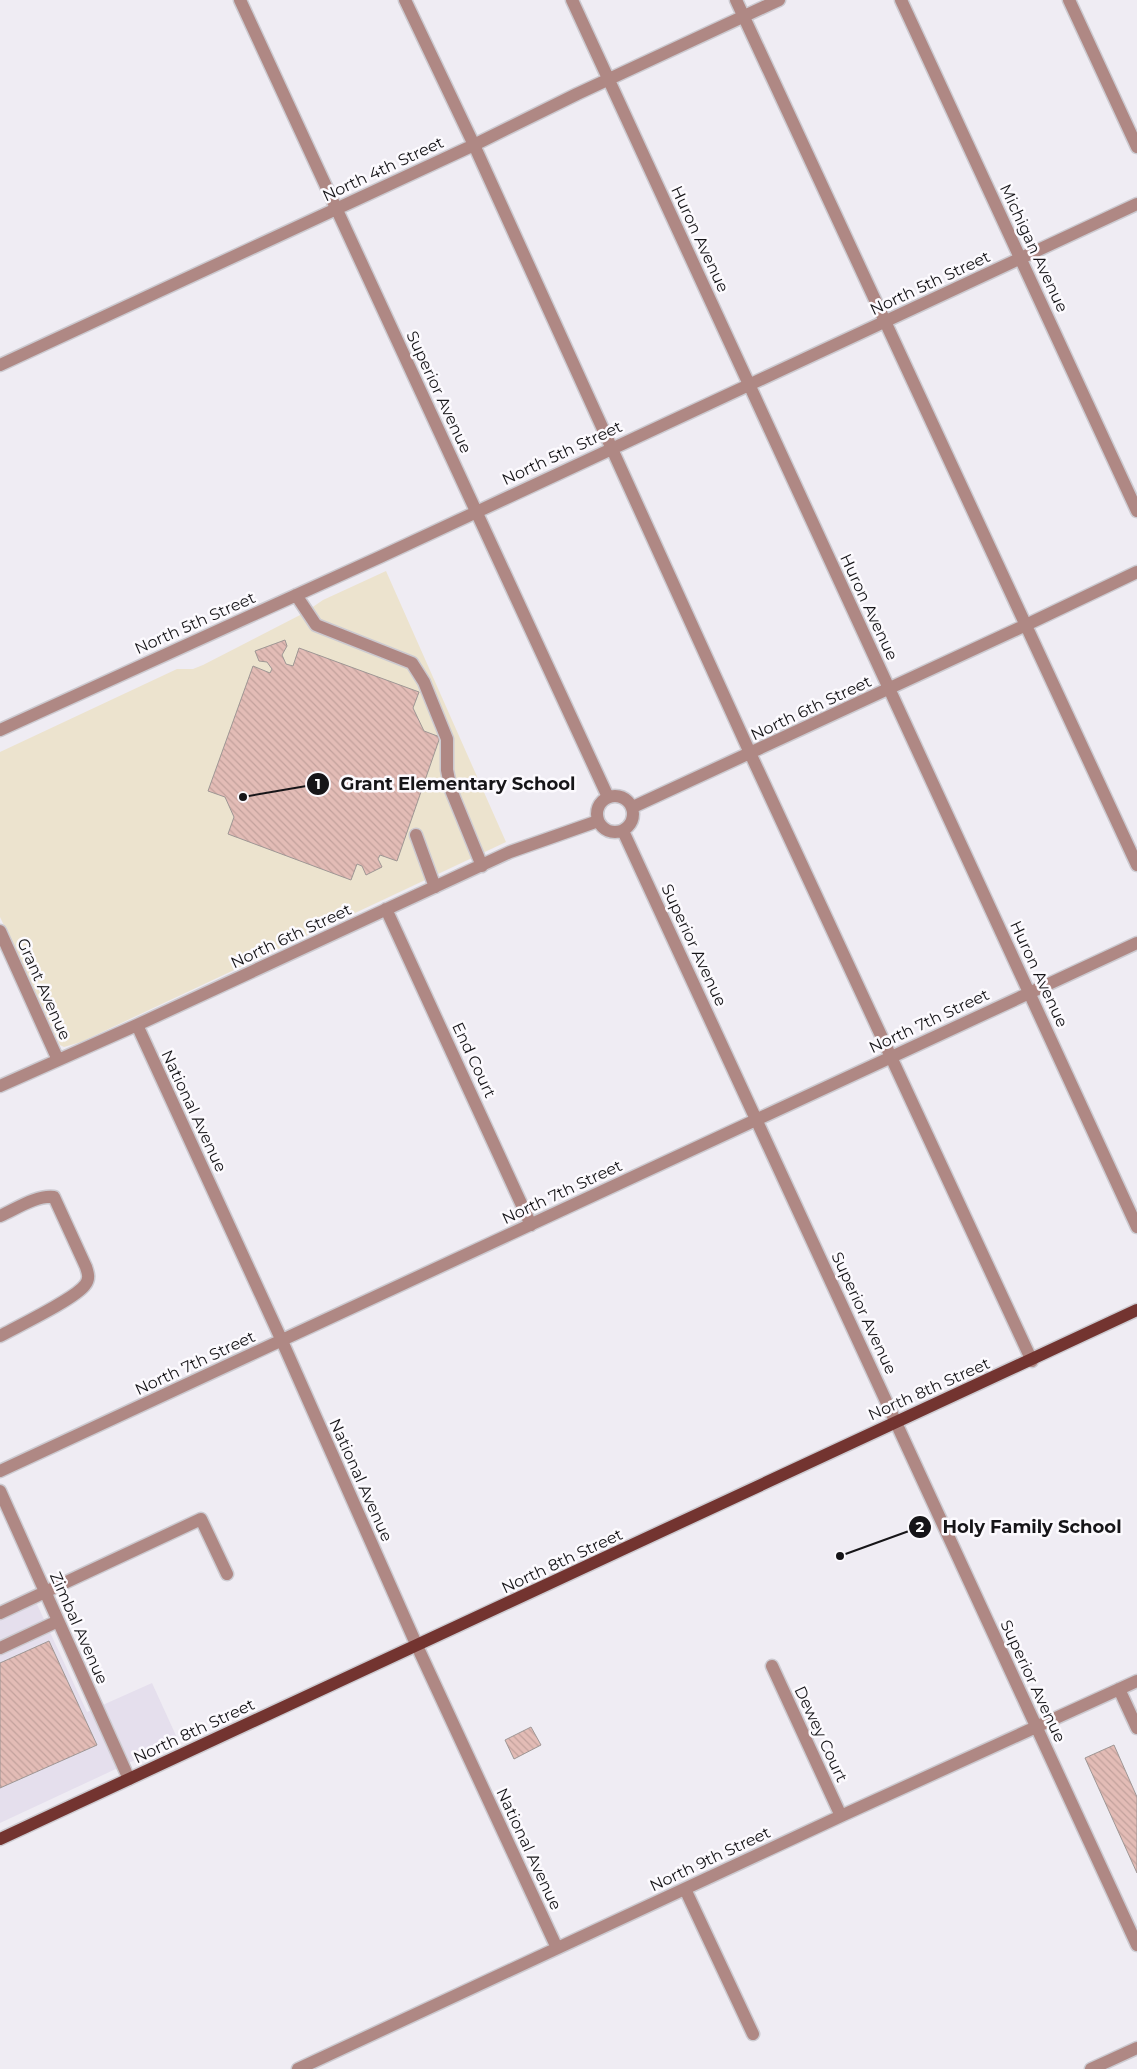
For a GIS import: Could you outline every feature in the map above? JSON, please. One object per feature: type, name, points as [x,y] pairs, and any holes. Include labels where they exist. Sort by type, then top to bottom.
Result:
[{"type":"main road","name":"North 8th Street","points":[[0,1839],[896,1422],[1032,1361],[1137,1310]]},
{"type":"street","name":"Superior Avenue","points":[[240,0],[608,797]]},
{"type":"street","points":[[406,0],[474,145],[750,753],[1032,1361]]},
{"type":"street","name":"Huron Avenue","points":[[572,0],[1137,1227]]},
{"type":"street","points":[[736,0],[1137,865]]},
{"type":"street","name":"North 4th Street","points":[[0,365],[474,145],[779,0]]},
{"type":"street","name":"Michigan Avenue","points":[[901,0],[1137,511]]},
{"type":"street","points":[[1069,0],[1137,147]]},
{"type":"street","name":"North 5th Street","points":[[0,730],[750,385],[1137,204]]},
{"type":"street","name":"North 6th Street","points":[[633,808],[889,690],[1137,572]]},
{"type":"street","points":[[296,595],[316,625],[412,663],[424,682],[447,739],[447,770],[451,790],[482,866]]},
{"type":"street","points":[[620,796],[630,802],[633,808],[633,818],[628,828],[623,831],[612,832],[606,830],[598,821],[599,805],[608,797],[620,796]]},
{"type":"street","name":"North 6th Street","points":[[0,1086],[137,1025],[510,852],[598,821]]},
{"type":"street","name":"Superior Avenue","points":[[623,831],[1137,1945]]},
{"type":"street","points":[[416,835],[435,887]]},
{"type":"street","name":"End Court","points":[[386,909],[531,1225]]},
{"type":"street","name":"Grant Avenue","points":[[0,931],[58,1060]]},
{"type":"street","name":"North 7th Street","points":[[0,1471],[1137,943]]},
{"type":"street","name":"National Avenue","points":[[137,1025],[282,1341],[416,1646],[557,1948]]},
{"type":"street","points":[[0,1216],[36,1200],[54,1197],[86,1266],[88,1279],[82,1288],[69,1297],[0,1336]]},
{"type":"street","name":"Zimbal Avenue","points":[[0,1491],[129,1779]]},
{"type":"street","points":[[0,1613],[201,1519],[226,1574]]},
{"type":"street","points":[[0,1648],[58,1621]]},
{"type":"street","name":"Dewey Court","points":[[772,1666],[841,1816]]},
{"type":"street","name":"North 9th Street","points":[[298,2069],[841,1816],[1137,1681]]},
{"type":"street","points":[[1119,1689],[1137,1728]]},
{"type":"street","points":[[685,1889],[753,2034]]},
{"type":"street","points":[[1091,2069],[1137,2048]]},
{"type":"shaded area","points":[[386,571],[506,842],[81,1042],[64,1047],[60,1045],[0,917],[0,752],[177,669],[193,669],[203,665],[304,613],[323,600]]},
{"type":"shaded area","points":[[35,1600],[87,1712],[152,1683],[178,1740],[0,1823],[0,1616]]},
{"type":"building","points":[[285,640],[287,646],[282,655],[286,664],[293,666],[299,648],[419,692],[413,708],[424,731],[440,737],[397,861],[380,855],[378,859],[382,867],[366,875],[362,866],[357,864],[351,880],[228,834],[234,817],[225,797],[208,791],[253,666],[270,673],[272,669],[267,662],[259,661],[255,651]]},
{"type":"building","points":[[49,1641],[97,1745],[0,1788],[0,1663]]},
{"type":"building","points":[[531,1727],[541,1745],[514,1759],[505,1740]]},
{"type":"building","points":[[1114,1745],[1137,1797],[1137,1873],[1085,1758]]},
{"type":"place","name":"Grant Elementary School","points":[[243,797]]},
{"type":"place","name":"Holy Family School","points":[[840,1556]]}]
